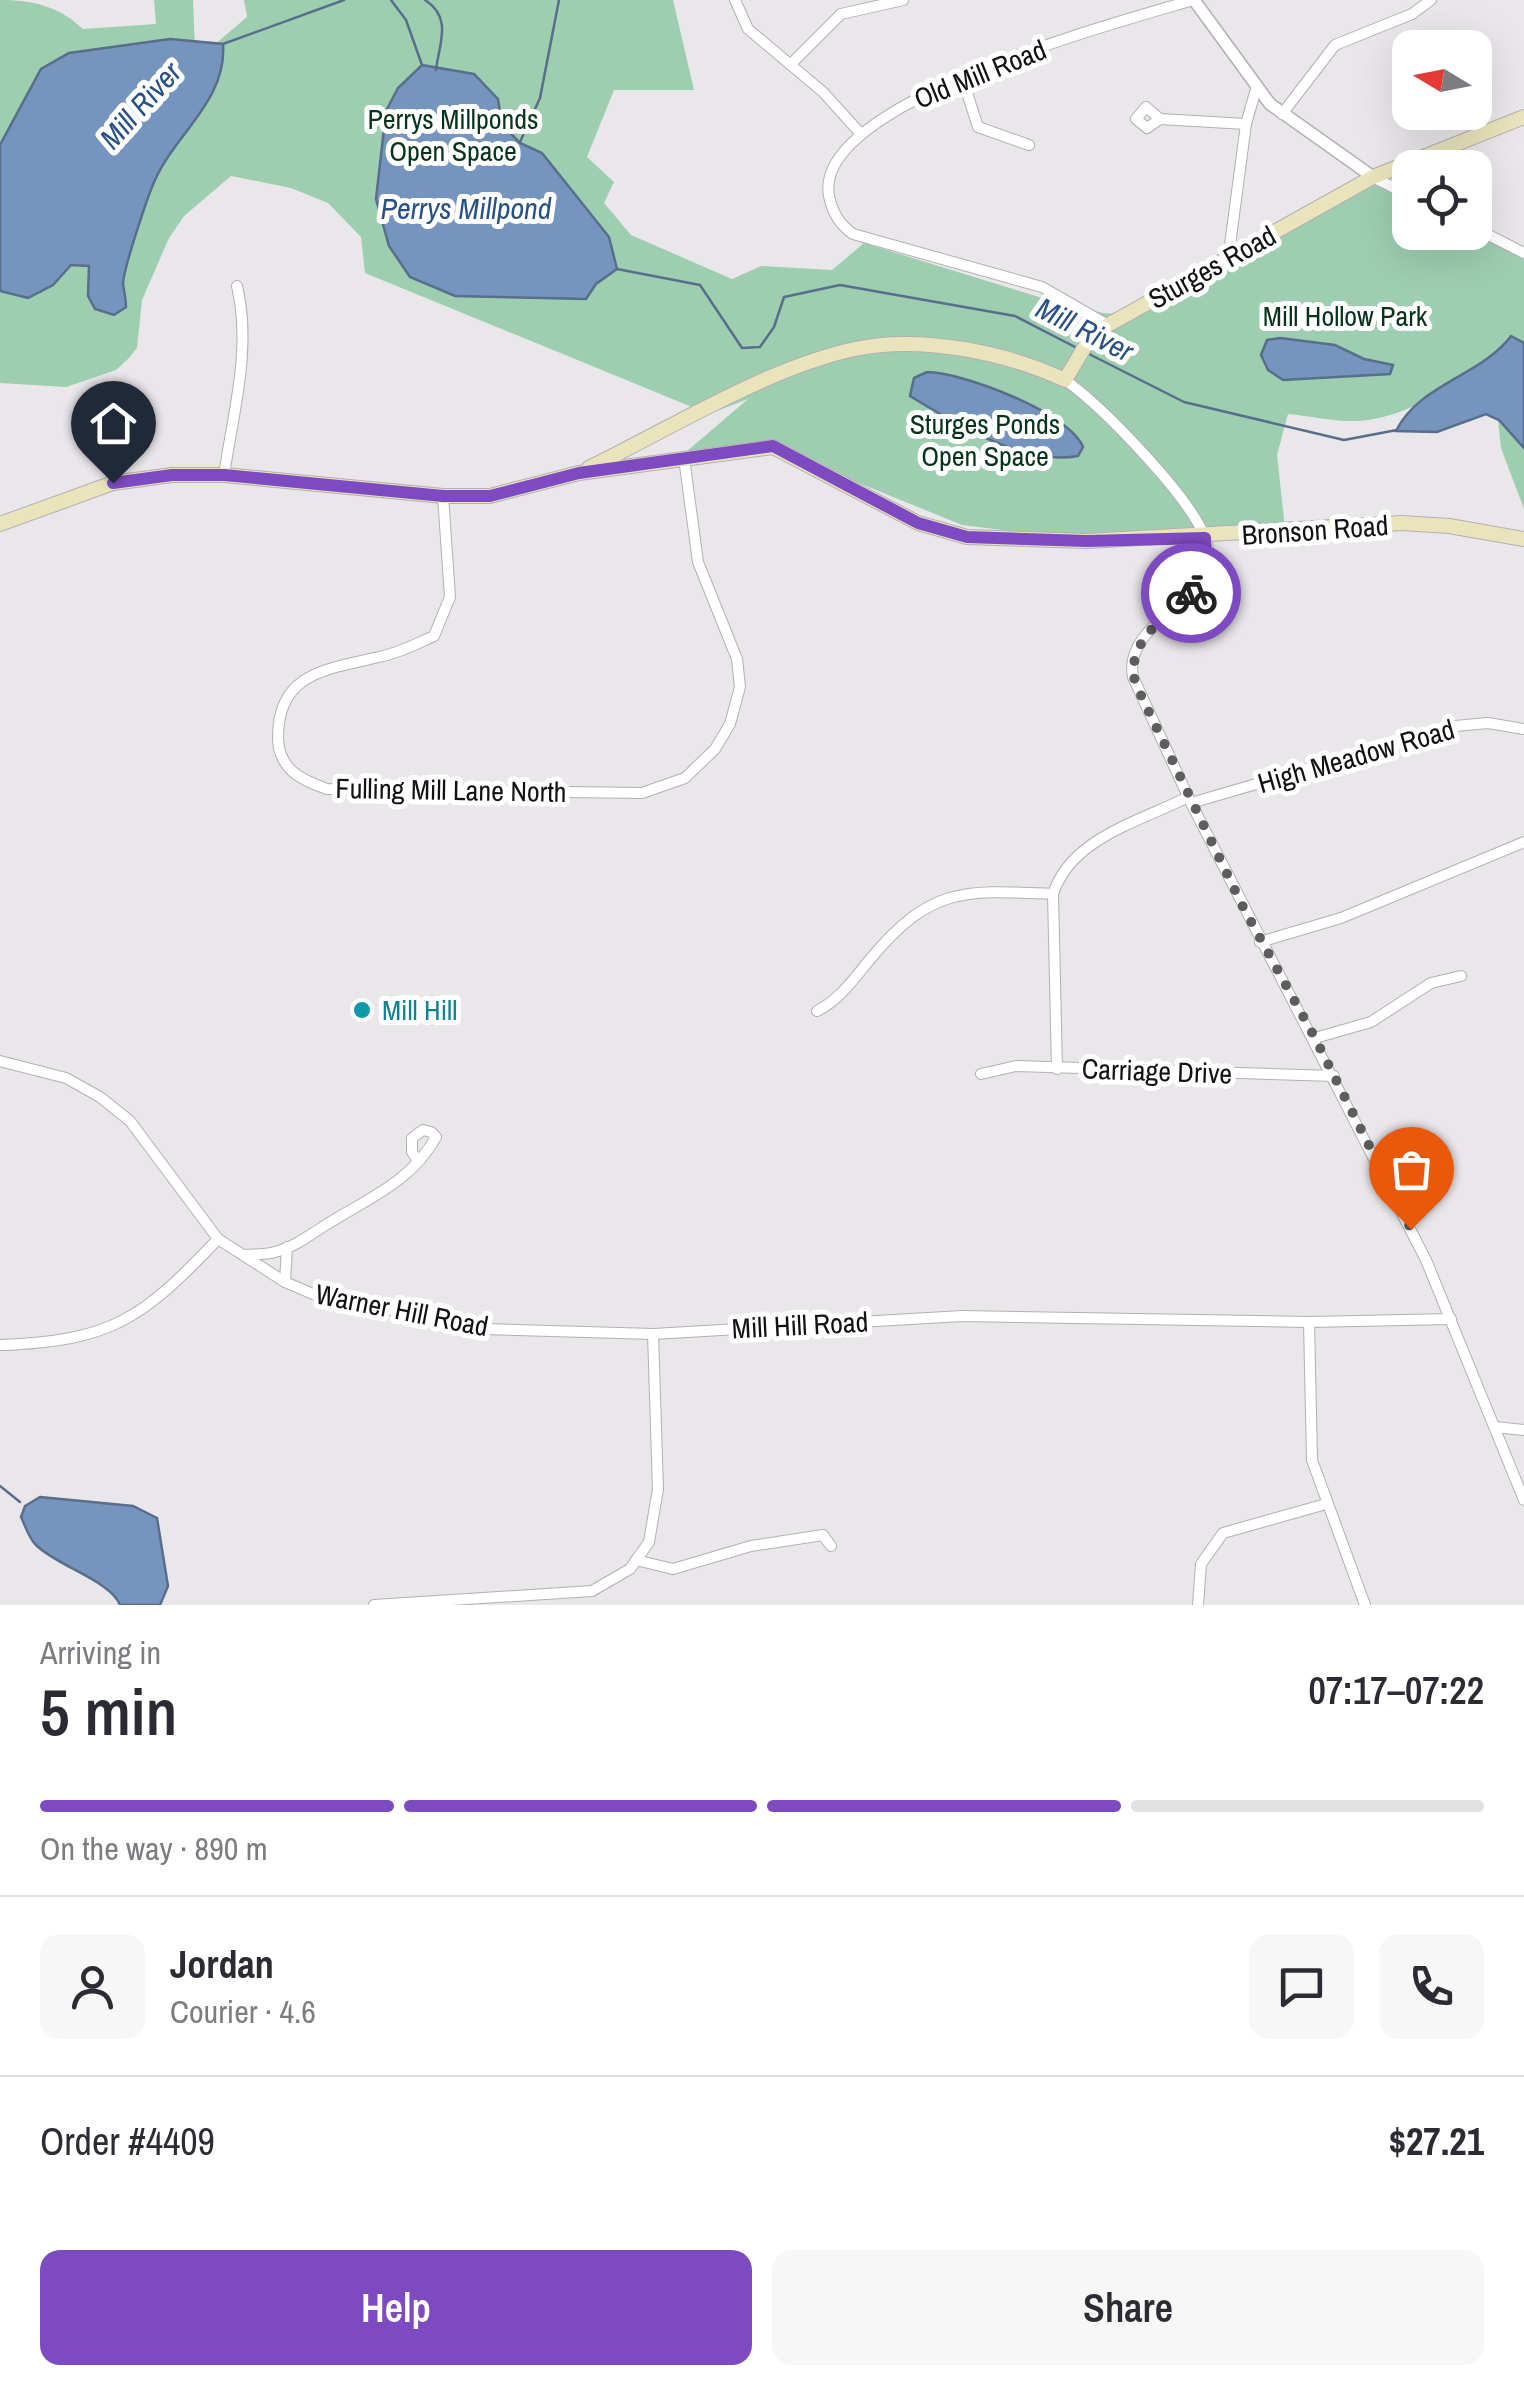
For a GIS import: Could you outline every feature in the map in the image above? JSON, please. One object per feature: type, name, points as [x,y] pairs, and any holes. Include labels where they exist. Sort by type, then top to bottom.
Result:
[{"type":"main road","name":"Sturges Road","points":[[1068,373],[1104,327],[1373,177],[1524,117]]},
{"type":"main road","points":[[579,473],[797,366],[855,349],[925,346],[976,352],[1068,373]]},
{"type":"main road","name":"Bronson Road","points":[[0,524],[113,483],[172,475],[224,475],[443,496],[490,496],[579,473],[773,446],[918,523],[967,537],[1087,541],[1205,538],[1430,524],[1524,539]]},
{"type":"street","points":[[735,0],[748,28],[791,64],[860,133]]},
{"type":"street","points":[[791,64],[841,14],[902,0]]},
{"type":"street","points":[[1194,0],[1256,89],[1282,114],[1392,187]]},
{"type":"street","name":"Old Mill Road","points":[[1104,327],[1042,287],[847,230],[830,202],[829,182],[860,133],[917,96],[962,77],[1194,0]]},
{"type":"street","points":[[1282,114],[1335,45],[1412,14],[1431,0]]},
{"type":"street","points":[[962,77],[978,127],[1029,145]]},
{"type":"street","points":[[1228,260],[1246,124],[1256,89]]},
{"type":"street","points":[[1160,119],[1246,124]]},
{"type":"street","points":[[1492,236],[1524,252]]},
{"type":"street","points":[[224,475],[244,342],[244,318],[236,286]]},
{"type":"street","points":[[1068,373],[1182,503],[1205,538],[1204,576],[1146,638],[1132,666],[1146,710],[1260,942],[1315,1038],[1451,1320],[1524,1500]]},
{"type":"street","name":"Fulling Mill Lane North","points":[[443,496],[450,598],[434,636],[389,655],[320,670],[292,690],[278,716],[278,750],[295,778],[327,789],[642,793],[684,778],[715,749],[730,724],[740,687],[737,658],[698,562],[684,458]]},
{"type":"street","name":"High Meadow Road","points":[[1053,894],[1064,867],[1078,852],[1189,800],[1455,726],[1488,723],[1524,729]]},
{"type":"street","points":[[1260,942],[1342,918],[1524,842]]},
{"type":"street","points":[[817,1011],[834,1003],[896,929],[922,908],[972,892],[1053,894],[1057,1068]]},
{"type":"street","points":[[1315,1038],[1371,1022],[1432,983],[1461,976]]},
{"type":"street","name":"Warner Hill Road","points":[[0,1061],[66,1078],[130,1120],[218,1239],[285,1282],[313,1294],[484,1329],[654,1334]]},
{"type":"street","name":"Carriage Drive","points":[[981,1074],[1016,1066],[1334,1076]]},
{"type":"street","points":[[243,1255],[287,1247],[393,1188],[418,1162]]},
{"type":"street","points":[[0,1345],[50,1343],[106,1332],[161,1298],[218,1239]]},
{"type":"street","points":[[285,1282],[287,1247]]},
{"type":"street","name":"Mill Hill Road","points":[[654,1334],[961,1316],[1309,1322],[1451,1320]]},
{"type":"street","points":[[1309,1322],[1312,1460],[1366,1605]]},
{"type":"street","points":[[374,1605],[592,1591],[620,1578],[649,1542],[658,1489],[654,1334]]},
{"type":"street","points":[[1495,1427],[1524,1430]]},
{"type":"street","points":[[1198,1605],[1202,1564],[1223,1533],[1326,1504]]},
{"type":"street","points":[[636,1560],[673,1569],[750,1546],[823,1536],[832,1546]]},
{"type":"green space","name":"Perrys Millponds Open Space","points":[[0,0],[45,6],[83,29],[156,24],[154,0],[193,0],[195,48],[206,52],[247,17],[244,0],[673,0],[694,90],[614,90],[587,157],[614,182],[604,203],[631,235],[732,279],[761,266],[832,270],[864,243],[1042,298],[1102,313],[1142,315],[1309,217],[1375,185],[1392,192],[1392,250],[1492,250],[1492,239],[1524,252],[1524,343],[1509,336],[1462,379],[1397,413],[1357,421],[1288,414],[1277,455],[1285,528],[1115,536],[1035,534],[962,525],[773,448],[686,452],[748,399],[709,414],[365,273],[361,237],[328,203],[291,188],[231,176],[184,216],[169,238],[142,300],[137,348],[116,370],[66,387],[0,383]]},
{"type":"green space","points":[[1498,420],[1524,448],[1524,509],[1501,448]]},
{"type":"water","points":[[170,39],[223,44],[222,64],[209,99],[164,163],[152,188],[124,276],[126,307],[114,315],[95,309],[88,296],[89,266],[71,265],[53,285],[28,298],[0,291],[0,145],[41,69],[69,53]]},
{"type":"water","name":"Perrys Millpond","points":[[422,65],[474,74],[498,99],[502,124],[520,143],[542,153],[609,237],[617,269],[596,284],[586,299],[455,296],[410,277],[389,246],[376,199],[386,111],[398,88]]},
{"type":"water","points":[[1511,336],[1524,343],[1524,448],[1499,420],[1486,414],[1437,432],[1396,431],[1419,402],[1484,361]]},
{"type":"water","points":[[1267,340],[1335,345],[1364,359],[1393,365],[1390,374],[1283,380],[1268,370],[1261,355]]},
{"type":"water","points":[[927,372],[964,379],[1037,408],[1074,434],[1083,447],[1078,456],[1035,455],[969,430],[910,396],[914,378]]},
{"type":"water","points":[[40,1497],[133,1506],[157,1518],[168,1586],[160,1605],[120,1605],[106,1588],[36,1545],[21,1517],[25,1506]]},
{"type":"waterway","name":"Mill River","points":[[223,44],[344,0]]},
{"type":"waterway","name":"Mill River","points":[[391,0],[406,20],[422,65]]},
{"type":"waterway","points":[[425,0],[434,7],[442,23],[436,70]]},
{"type":"waterway","points":[[520,142],[540,98],[559,0]]},
{"type":"waterway","name":"Mill River","points":[[617,269],[700,285],[742,348],[760,347],[774,327],[784,297],[840,285],[1015,316],[1075,347]]},
{"type":"waterway","name":"Mill River","points":[[1087,353],[1184,402],[1344,440],[1397,430]]},
{"type":"waterway","points":[[0,1486],[20,1502]]},
{"type":"way so far","points":[[1191,593],[1162,619],[1136,651],[1132,674],[1174,770],[1260,942],[1315,1038],[1411,1229]]},
{"type":"place","name":"Mill Hill","points":[[362,1010]]},
{"type":"route","points":[[113,483],[172,475],[224,475],[443,496],[490,496],[579,473],[773,446],[918,523],[967,537],[1087,541],[1205,538],[1207,567],[1191,593]]},
{"type":"park label","name":"Mill Hollow Park","points":[[1345,316]]},
{"type":"park label","name":"Sturges Ponds Open Space","points":[[985,440]]}]
